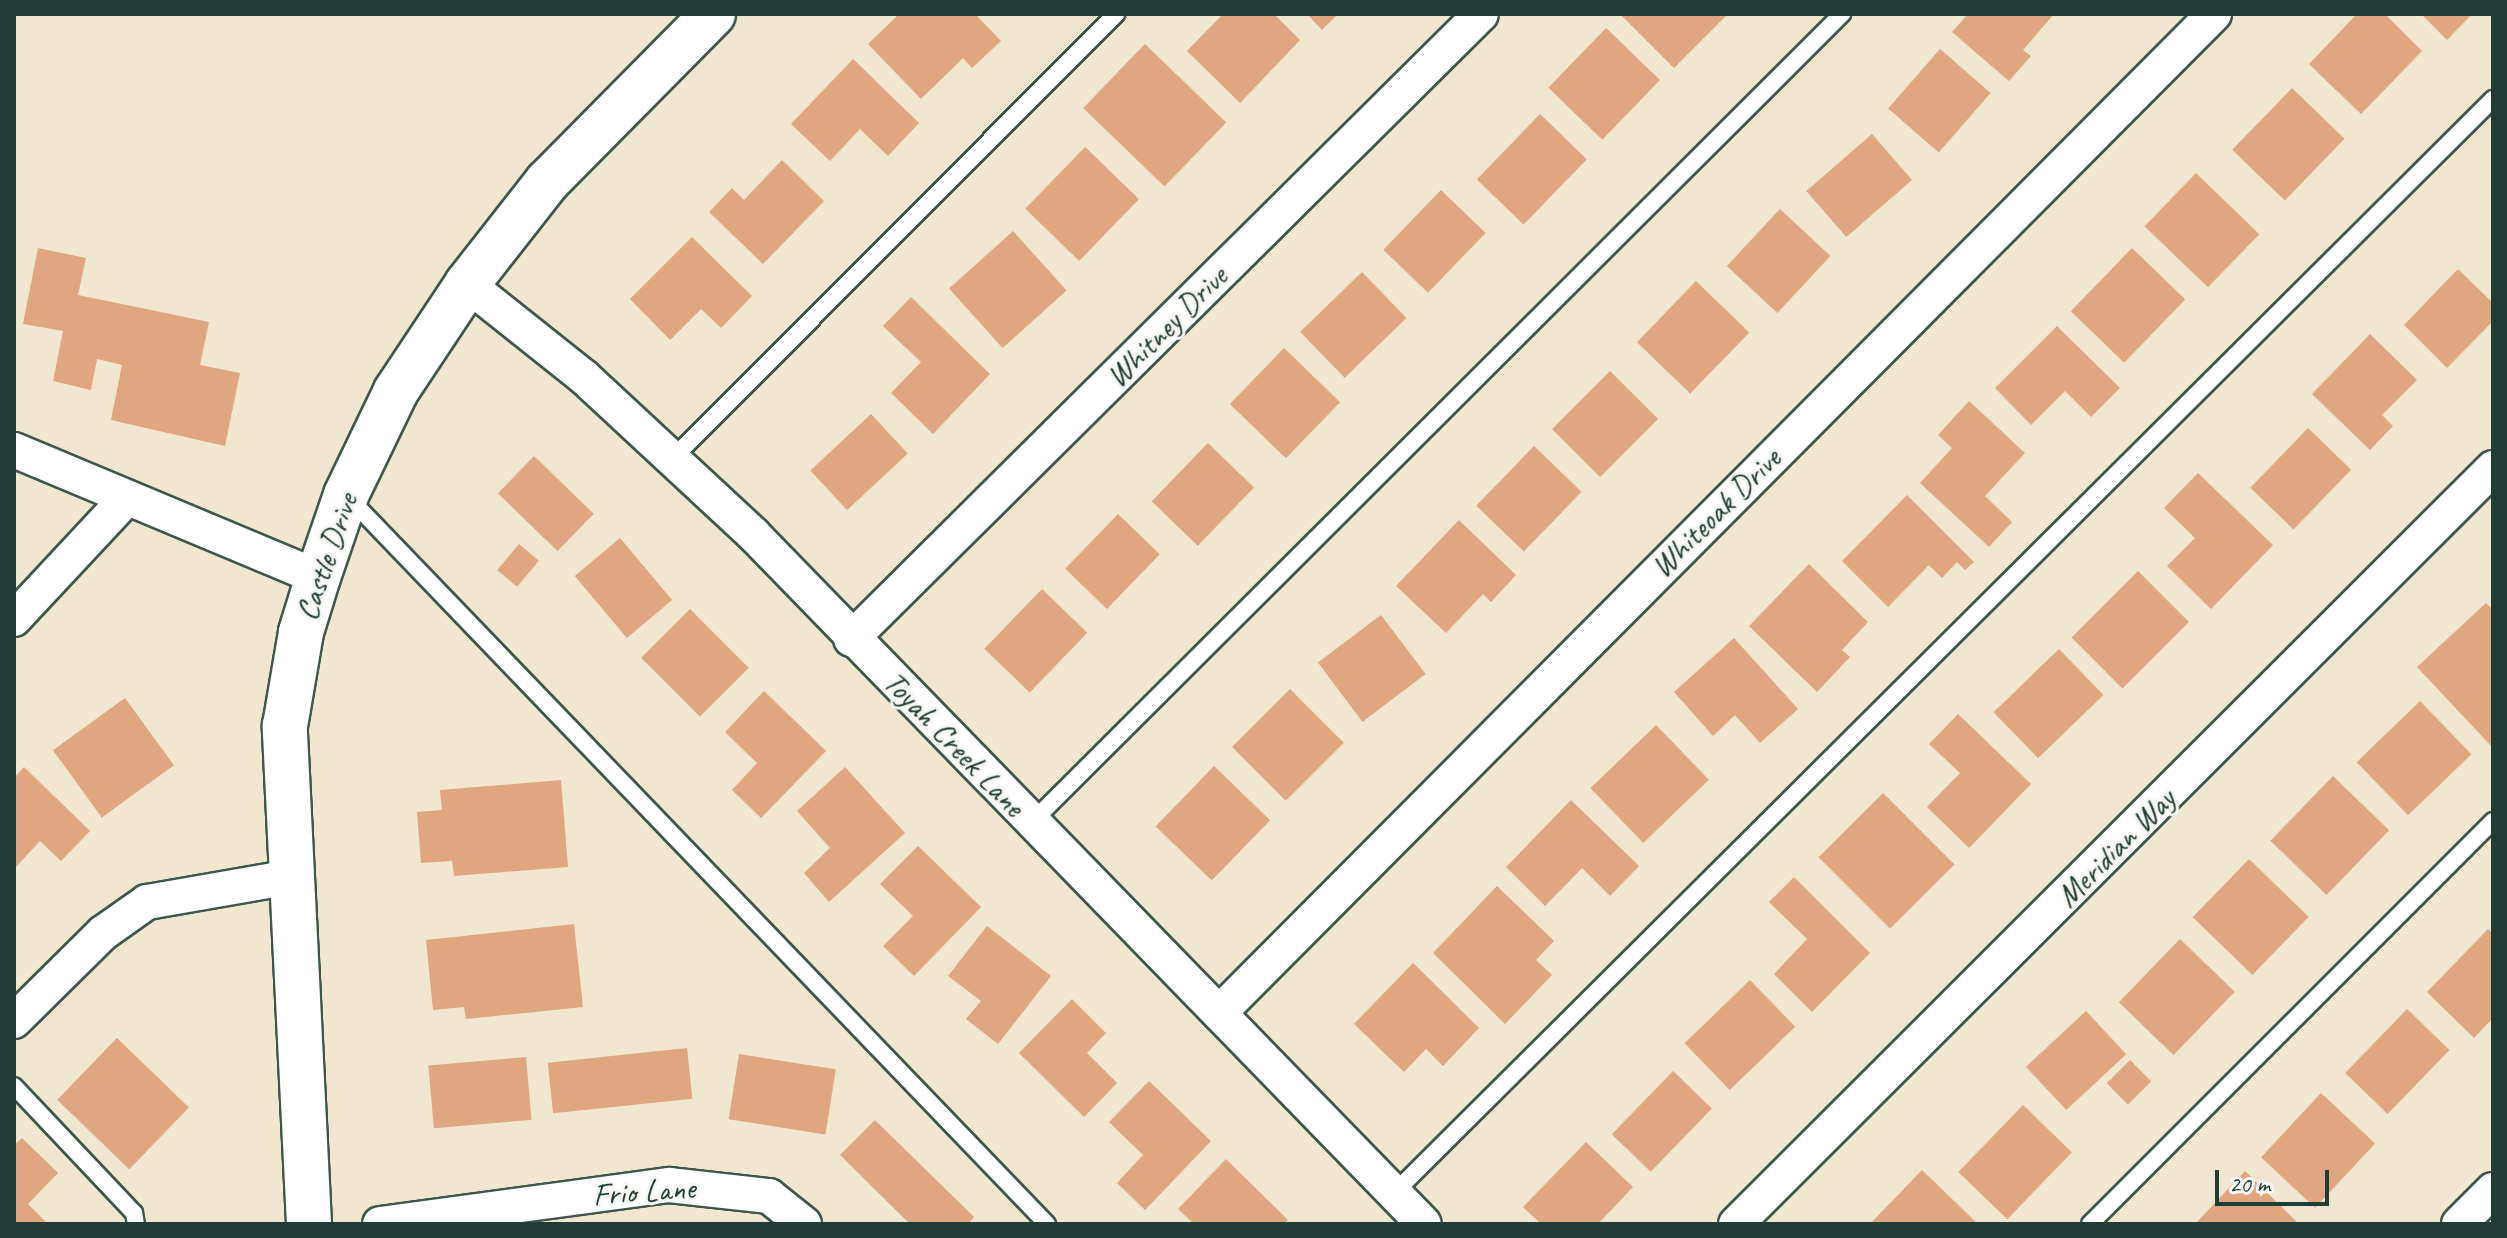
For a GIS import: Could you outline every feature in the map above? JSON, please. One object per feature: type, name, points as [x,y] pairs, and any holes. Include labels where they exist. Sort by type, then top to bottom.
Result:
[{"type":"main road","name":"Castle Drive","points":[[309,1224],[285,726],[301,632],[318,577],[346,495],[396,391],[467,284],[547,182],[713,14]]},
{"type":"street","name":"Whitney Drive","points":[[851,639],[1481,14]]},
{"type":"street","name":"Whiteoak Drive","points":[[1219,1013],[2214,14]]},
{"type":"street","name":"Toyah Creek Lane","points":[[467,284],[584,377],[753,534],[851,639],[1424,1224]]},
{"type":"street","points":[[14,450],[318,577]]},
{"type":"street","name":"Meridian Way","points":[[1736,1224],[2493,468]]},
{"type":"street","points":[[14,619],[127,498]]},
{"type":"street","points":[[14,1021],[103,933],[147,902],[290,877]]},
{"type":"street","name":"Frio Lane","points":[[380,1224],[669,1185],[769,1196],[804,1224]]},
{"type":"street","points":[[2459,1224],[2493,1190]]},
{"type":"lane","points":[[672,459],[1116,14]]},
{"type":"lane","points":[[1031,823],[1842,14]]},
{"type":"lane","points":[[1394,1193],[2493,99]]},
{"type":"lane","points":[[346,495],[1047,1224]]},
{"type":"lane","points":[[2090,1224],[2493,821]]},
{"type":"lane","points":[[14,1086],[134,1213],[136,1224]]},
{"type":"building","points":[[899,14],[975,14],[1001,41],[972,68],[963,58],[921,99],[868,44]]},
{"type":"building","points":[[1223,14],[1274,14],[1300,40],[1240,103],[1187,51]]},
{"type":"building","points":[[1307,14],[1338,14],[1322,30]]},
{"type":"building","points":[[1620,14],[1728,14],[1674,68]]},
{"type":"building","points":[[1968,14],[2054,14],[2023,50],[2031,56],[2009,81],[1952,32]]},
{"type":"building","points":[[2357,14],[2385,14],[2422,51],[2361,114],[2309,64]]},
{"type":"building","points":[[2421,14],[2472,14],[2447,40]]},
{"type":"building","points":[[1606,28],[1660,80],[1602,140],[1548,88]]},
{"type":"building","points":[[1145,44],[1226,122],[1164,187],[1083,108]]},
{"type":"building","points":[[1940,49],[1991,93],[1939,153],[1888,109]]},
{"type":"building","points":[[853,59],[919,123],[888,156],[860,129],[830,161],[791,124]]},
{"type":"building","points":[[2292,88],[2345,139],[2285,201],[2232,150]]},
{"type":"building","points":[[1540,114],[1587,159],[1524,225],[1477,179]]},
{"type":"building","points":[[1872,134],[1912,180],[1846,237],[1806,191]]},
{"type":"building","points":[[1085,147],[1139,199],[1079,261],[1025,209]]},
{"type":"building","points":[[782,160],[824,201],[763,264],[709,212],[732,188],[744,200]]},
{"type":"building","points":[[2196,173],[2259,234],[2208,287],[2145,226]]},
{"type":"building","points":[[1441,190],[1486,233],[1428,293],[1383,250]]},
{"type":"building","points":[[1780,209],[1830,256],[1777,313],[1727,266]]},
{"type":"building","points":[[1013,231],[1067,290],[1003,348],[949,289]]},
{"type":"building","points":[[692,237],[752,296],[721,328],[701,309],[670,340],[630,299]]},
{"type":"building","points":[[38,248],[86,258],[78,295],[209,322],[200,365],[240,373],[225,446],[111,420],[122,365],[97,359],[91,390],[53,381],[63,331],[23,324]]},
{"type":"building","points":[[2132,248],[2185,299],[2124,363],[2071,311]]},
{"type":"building","points":[[2458,269],[2493,303],[2493,321],[2447,368],[2404,325]]},
{"type":"building","points":[[1362,272],[1406,318],[1345,378],[1300,332]]},
{"type":"building","points":[[1696,281],[1749,332],[1690,394],[1637,342]]},
{"type":"building","points":[[911,297],[990,374],[933,434],[891,393],[921,362],[883,326]]},
{"type":"building","points":[[2057,326],[2120,388],[2091,417],[2065,391],[2031,425],[1995,388]]},
{"type":"building","points":[[2370,334],[2417,380],[2382,415],[2393,426],[2370,450],[2312,394]]},
{"type":"building","points":[[1284,348],[1340,402],[1286,458],[1230,404]]},
{"type":"building","points":[[1610,371],[1658,419],[1600,477],[1552,429]]},
{"type":"building","points":[[1969,401],[2025,453],[1985,496],[2012,522],[1989,547],[1920,483],[1952,448],[1938,435]]},
{"type":"building","points":[[871,414],[908,453],[847,510],[810,471]]},
{"type":"building","points":[[2308,428],[2351,470],[2294,529],[2250,488]]},
{"type":"building","points":[[1208,443],[1254,487],[1198,546],[1152,501]]},
{"type":"building","points":[[1534,446],[1581,492],[1524,552],[1476,506]]},
{"type":"building","points":[[534,456],[594,514],[558,551],[498,493]]},
{"type":"building","points":[[2198,473],[2273,545],[2211,609],[2167,566],[2195,538],[2164,508]]},
{"type":"building","points":[[1907,495],[1974,562],[1965,570],[1957,562],[1942,578],[1929,565],[1888,607],[1842,561]]},
{"type":"building","points":[[1118,514],[1160,554],[1107,609],[1065,569]]},
{"type":"building","points":[[1459,520],[1516,575],[1491,602],[1483,594],[1446,633],[1396,586]]},
{"type":"building","points":[[620,538],[672,600],[627,638],[575,576]]},
{"type":"building","points":[[519,544],[539,561],[517,587],[497,570]]},
{"type":"building","points":[[1809,564],[1868,622],[1842,650],[1850,657],[1817,692],[1749,626]]},
{"type":"building","points":[[2138,571],[2189,622],[2122,688],[2072,637]]},
{"type":"building","points":[[1042,589],[1087,633],[1030,692],[984,649]]},
{"type":"building","points":[[2486,603],[2493,610],[2493,748],[2417,667]]},
{"type":"building","points":[[690,609],[749,668],[700,716],[641,658]]},
{"type":"building","points":[[1381,615],[1426,674],[1362,722],[1318,663]]},
{"type":"building","points":[[1734,638],[1798,709],[1760,743],[1735,715],[1713,736],[1674,692]]},
{"type":"building","points":[[2059,649],[2103,695],[2038,758],[1994,712]]},
{"type":"building","points":[[1290,689],[1344,743],[1286,801],[1232,747]]},
{"type":"building","points":[[764,691],[826,751],[761,818],[732,790],[757,763],[725,732]]},
{"type":"building","points":[[125,698],[174,765],[102,817],[53,750]]},
{"type":"building","points":[[2420,701],[2471,754],[2408,815],[2357,762]]},
{"type":"building","points":[[1958,714],[2031,784],[1969,848],[1927,807],[1960,773],[1929,744]]},
{"type":"building","points":[[1656,725],[1709,780],[1643,843],[1591,788]]},
{"type":"building","points":[[1214,766],[1270,820],[1212,881],[1156,826]]},
{"type":"building","points":[[24,767],[90,831],[61,861],[40,841],[14,869],[14,778]]},
{"type":"building","points":[[845,767],[905,833],[829,902],[804,873],[830,848],[797,811]]},
{"type":"building","points":[[2333,776],[2389,830],[2327,895],[2270,841]]},
{"type":"building","points":[[561,780],[568,867],[454,876],[452,861],[421,863],[417,812],[442,810],[440,790]]},
{"type":"building","points":[[1883,793],[1954,864],[1890,929],[1819,857]]},
{"type":"building","points":[[1571,800],[1639,866],[1610,896],[1582,868],[1545,906],[1506,867]]},
{"type":"building","points":[[918,846],[981,907],[914,976],[883,946],[913,916],[880,884]]},
{"type":"building","points":[[2249,859],[2309,917],[2252,975],[2193,917]]},
{"type":"building","points":[[1794,877],[1870,953],[1812,1012],[1774,974],[1807,939],[1769,902]]},
{"type":"building","points":[[1497,886],[1554,941],[1536,960],[1552,975],[1505,1024],[1433,953]]},
{"type":"building","points":[[574,924],[583,1007],[466,1019],[464,1007],[433,1010],[426,940]]},
{"type":"building","points":[[987,926],[1051,976],[998,1044],[966,1019],[981,1001],[948,976]]},
{"type":"building","points":[[2488,929],[2493,934],[2493,1018],[2474,1038],[2427,992]]},
{"type":"building","points":[[2180,939],[2235,992],[2174,1055],[2119,1002]]},
{"type":"building","points":[[1413,963],[1479,1028],[1443,1066],[1426,1049],[1404,1072],[1354,1024]]},
{"type":"building","points":[[1750,980],[1795,1027],[1730,1090],[1685,1043]]},
{"type":"building","points":[[1072,999],[1106,1033],[1087,1053],[1117,1083],[1084,1117],[1019,1053]]},
{"type":"building","points":[[2407,1009],[2449,1050],[2388,1114],[2345,1073]]},
{"type":"building","points":[[2086,1011],[2126,1054],[2066,1110],[2026,1067]]},
{"type":"building","points":[[117,1038],[189,1107],[129,1169],[57,1100]]},
{"type":"building","points":[[687,1048],[692,1099],[553,1113],[548,1063]]},
{"type":"building","points":[[739,1054],[836,1069],[825,1135],[729,1119]]},
{"type":"building","points":[[526,1057],[531,1120],[434,1128],[428,1066]]},
{"type":"building","points":[[2130,1060],[2151,1081],[2128,1105],[2107,1083]]},
{"type":"building","points":[[1673,1071],[1712,1109],[1651,1172],[1612,1134]]},
{"type":"building","points":[[1149,1081],[1211,1141],[1145,1210],[1117,1183],[1143,1155],[1109,1122]]},
{"type":"building","points":[[2321,1093],[2375,1143],[2315,1208],[2261,1157]]},
{"type":"building","points":[[2023,1105],[2072,1152],[2007,1219],[1958,1172]]},
{"type":"building","points":[[875,1120],[974,1217],[968,1224],[910,1224],[840,1155]]},
{"type":"building","points":[[22,1138],[58,1173],[28,1204],[48,1224],[14,1224],[14,1145]]},
{"type":"building","points":[[1586,1142],[1633,1187],[1598,1224],[1541,1224],[1523,1207]]},
{"type":"building","points":[[1226,1159],[1288,1220],[1284,1224],[1194,1224],[1178,1209]]},
{"type":"building","points":[[1922,1170],[1978,1224],[1870,1224]]},
{"type":"building","points":[[2245,1171],[2299,1224],[2195,1224]]}]
